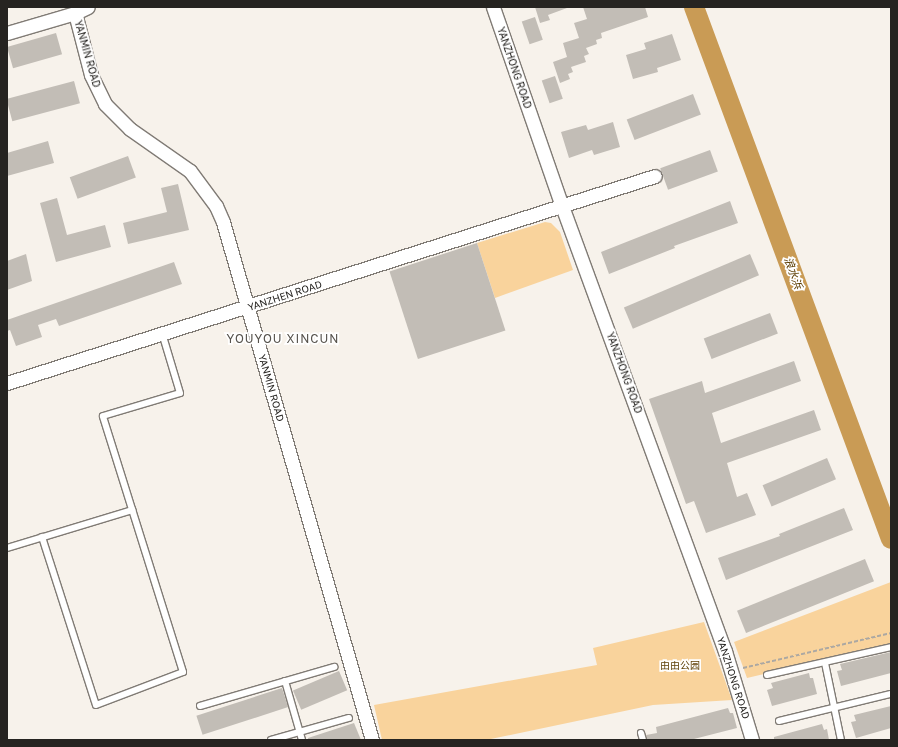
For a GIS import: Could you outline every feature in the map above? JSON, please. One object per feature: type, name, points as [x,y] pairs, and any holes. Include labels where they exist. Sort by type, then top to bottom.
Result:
[{"type":"street","points":[[7,33],[75,13],[88,7]]},
{"type":"street","name":"YANZHONG ROAD","points":[[493,7],[562,206],[732,671],[752,740]]},
{"type":"street","name":"YANMIN ROAD","points":[[75,13],[91,75],[105,104],[130,129],[190,171],[216,206],[227,234],[372,740]]},
{"type":"street","name":"YANZHEN ROAD","points":[[7,382],[162,333],[248,308],[654,176]]},
{"type":"lane","points":[[42,537],[96,705],[183,672],[103,416],[180,393],[162,333]]},
{"type":"lane","points":[[7,548],[132,510]]},
{"type":"lane","points":[[767,675],[891,647]]},
{"type":"lane","points":[[825,663],[840,740]]},
{"type":"lane","points":[[200,706],[334,667]]},
{"type":"lane","points":[[285,681],[302,740]]},
{"type":"lane","points":[[778,721],[891,694]]},
{"type":"lane","points":[[271,740],[349,718]]},
{"type":"path","points":[[732,671],[891,633]]},
{"type":"green space","points":[[545,222],[551,223],[560,232],[573,270],[495,298],[477,243]]},
{"type":"green space","points":[[891,582],[891,645],[747,678],[734,642]]},
{"type":"green space","name":"由由公园","points":[[704,622],[732,700],[653,705],[486,740],[382,740],[374,705],[597,665],[593,648]]},
{"type":"building","points":[[535,7],[567,8],[548,15],[550,20],[540,23]]},
{"type":"building","points":[[583,7],[645,7],[648,17],[601,33],[602,38],[596,40],[597,44],[586,48],[589,54],[584,56],[586,62],[571,67],[573,72],[568,74],[570,79],[560,83],[553,62],[567,57],[563,43],[579,38],[574,23],[587,19]]},
{"type":"building","points":[[535,17],[543,40],[530,44],[522,22]]},
{"type":"building","points":[[56,33],[62,54],[13,68],[7,47]]},
{"type":"building","points":[[672,34],[681,60],[657,68],[658,72],[633,79],[626,55],[646,49],[644,43]]},
{"type":"building","points":[[555,76],[563,99],[550,103],[542,81]]},
{"type":"building","points":[[74,81],[80,103],[12,121],[7,99]]},
{"type":"building","points":[[693,94],[701,115],[635,140],[627,119]]},
{"type":"building","points":[[613,122],[620,147],[594,155],[592,150],[569,158],[561,132],[586,125],[588,130]]},
{"type":"building","points":[[48,141],[54,163],[7,176],[7,153]]},
{"type":"building","points":[[710,150],[718,172],[668,190],[660,168]]},
{"type":"building","points":[[128,156],[136,178],[78,199],[70,177]]},
{"type":"building","points":[[178,184],[189,230],[128,244],[123,223],[167,212],[161,188]]},
{"type":"building","points":[[57,198],[67,235],[105,225],[111,247],[56,262],[40,203]]},
{"type":"building","points":[[730,201],[738,223],[674,246],[675,248],[609,274],[601,252]]},
{"type":"building","points":[[477,243],[505,330],[418,359],[390,271]]},
{"type":"building","points":[[26,254],[32,281],[7,290],[7,261]]},
{"type":"building","points":[[750,254],[759,275],[633,329],[624,308]]},
{"type":"building","points":[[174,262],[182,284],[59,326],[56,319],[38,325],[42,337],[16,346],[10,330],[7,331],[7,320]]},
{"type":"building","points":[[770,313],[778,334],[712,359],[704,338]]},
{"type":"building","points":[[794,361],[801,381],[712,413],[721,443],[814,410],[821,430],[727,463],[737,497],[747,493],[756,515],[706,533],[694,501],[686,504],[649,399],[702,381],[705,393]]},
{"type":"building","points":[[827,458],[836,479],[772,507],[763,485]]},
{"type":"building","points":[[844,508],[853,530],[726,580],[718,558],[780,536],[779,534]]},
{"type":"building","points":[[865,559],[874,581],[746,633],[737,611]]},
{"type":"building","points":[[891,652],[891,673],[841,686],[837,671],[842,670],[840,664]]},
{"type":"building","points":[[339,671],[347,690],[301,710],[293,691]]},
{"type":"building","points":[[809,673],[810,678],[813,678],[817,694],[772,706],[767,690],[773,688],[771,683]]},
{"type":"building","points":[[282,688],[288,707],[203,735],[196,716]]},
{"type":"building","points":[[891,706],[891,728],[856,738],[851,722],[856,721],[854,715]]},
{"type":"building","points":[[728,708],[730,713],[733,713],[737,728],[690,740],[647,740],[646,735],[657,733],[656,727]]},
{"type":"building","points":[[354,723],[361,740],[308,740],[308,738]]},
{"type":"building","points":[[822,724],[824,730],[827,729],[829,740],[774,740],[774,737]]},
{"type":"waterway","name":"浪水浜","points":[[694,7],[891,539]]},
{"type":"district","name":"YOUYOU XINCUN","points":[[283,339]]}]
